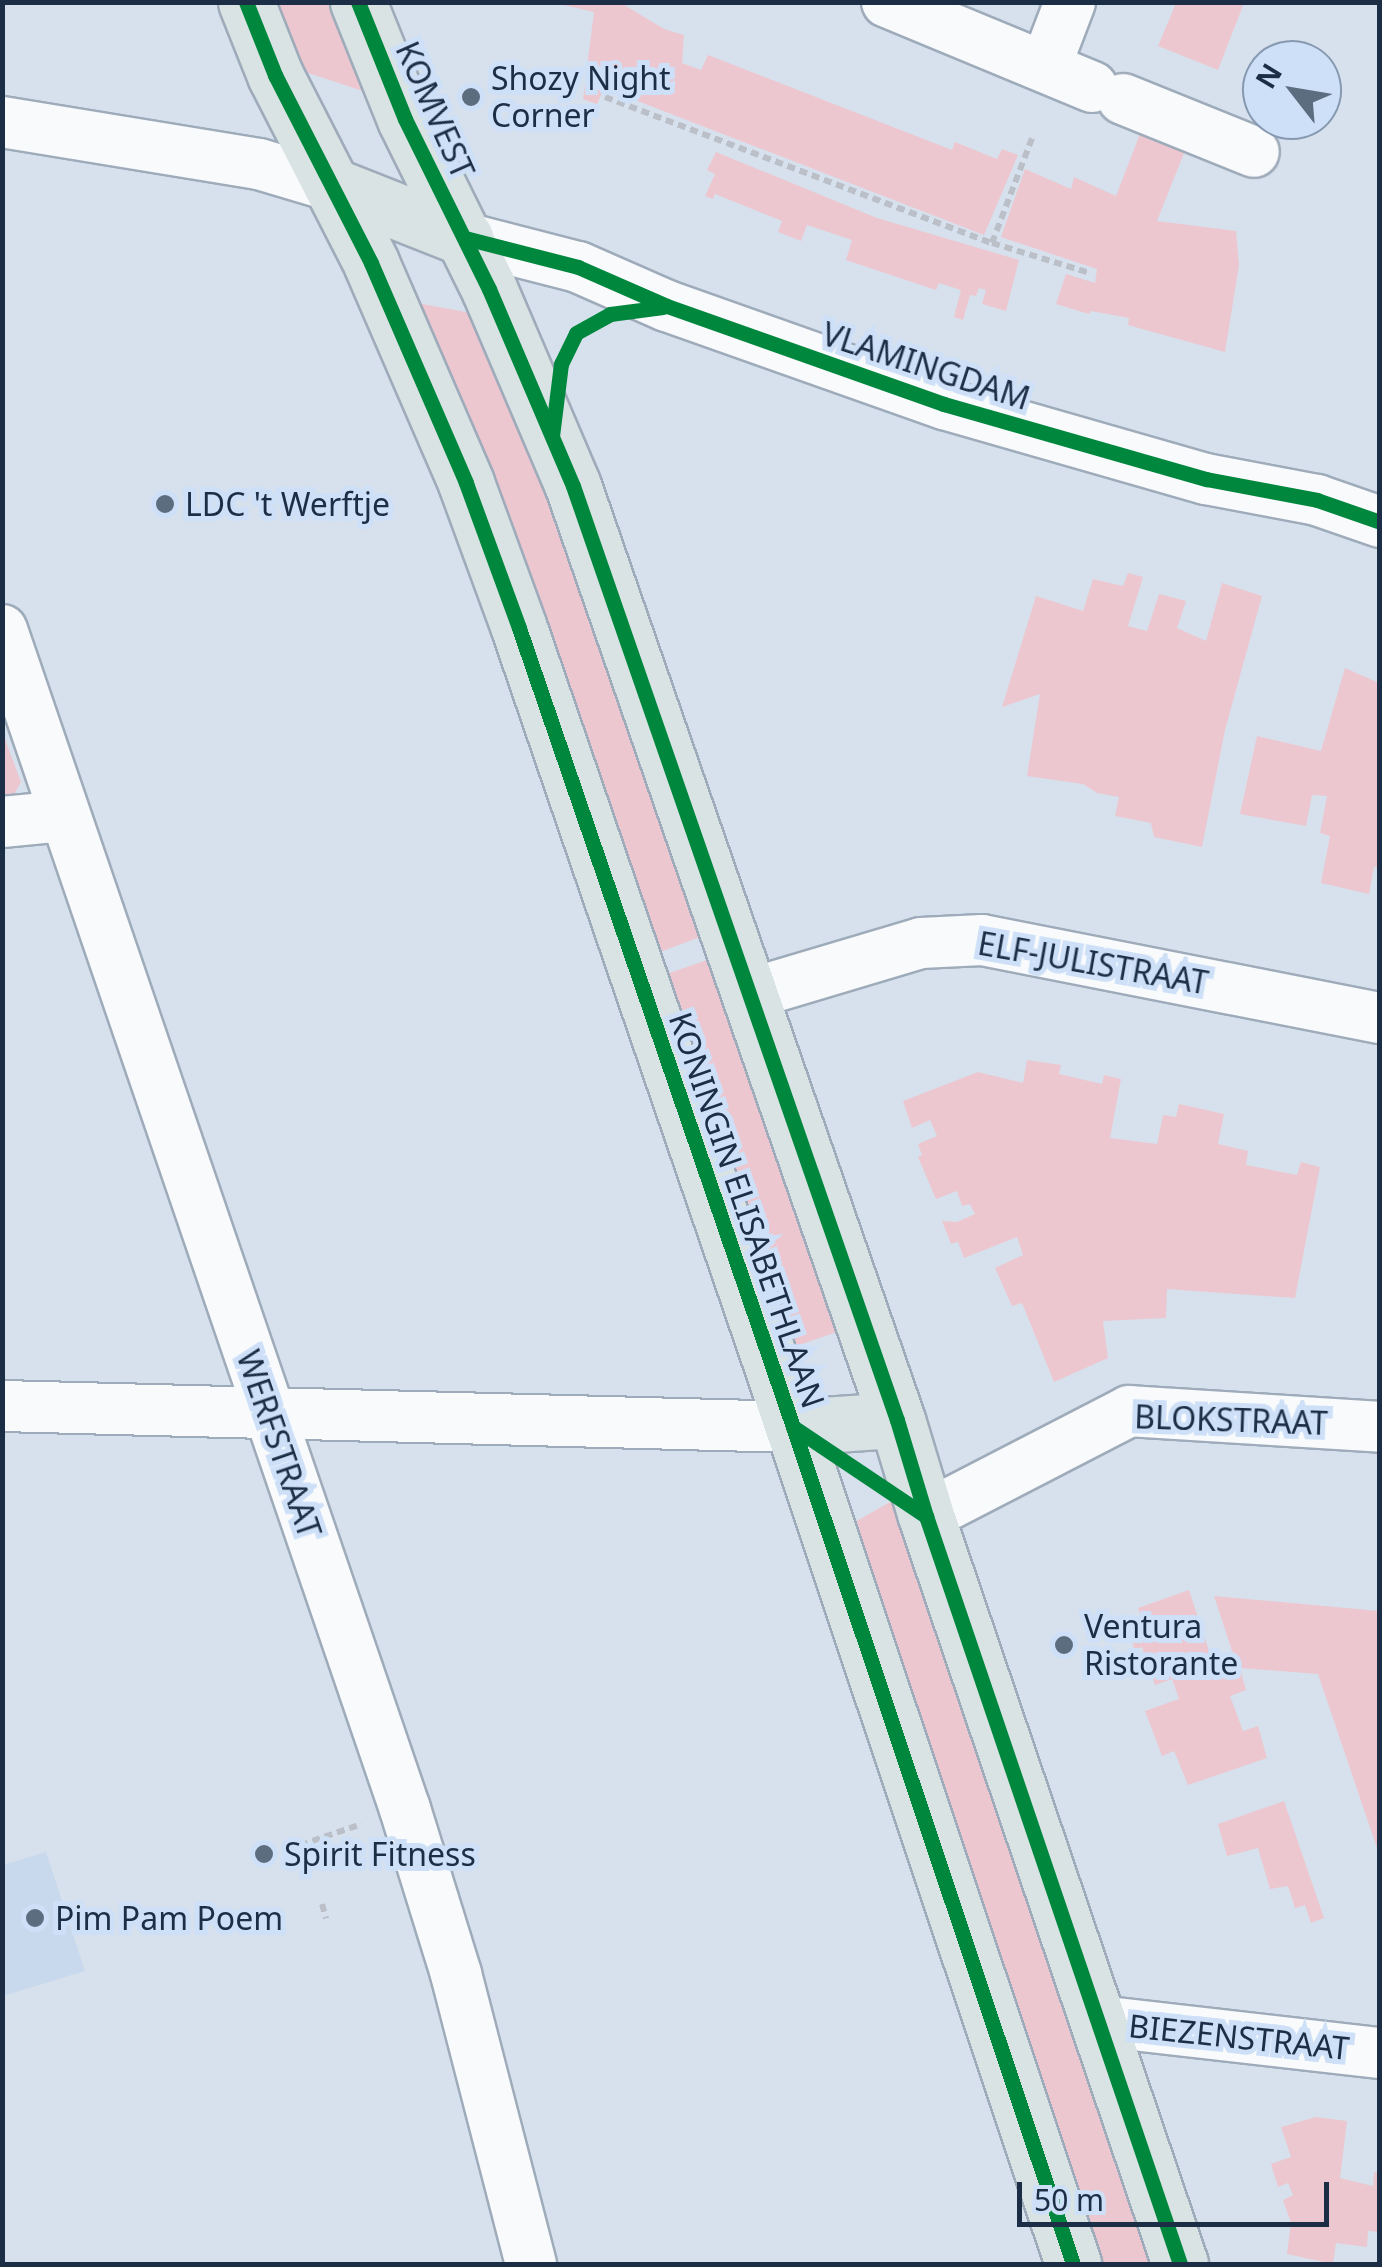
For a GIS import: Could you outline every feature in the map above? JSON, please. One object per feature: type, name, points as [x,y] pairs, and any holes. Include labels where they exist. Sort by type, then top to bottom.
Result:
[{"type":"main road","points":[[246,2],[276,75],[333,186],[465,238],[573,486],[897,1420],[926,1516],[1180,2264]]},
{"type":"main road","name":"KOMVEST","points":[[358,2],[405,119],[465,238]]},
{"type":"main road","name":"KONINGIN ELISABETHLAAN","points":[[333,186],[372,263],[466,483],[793,1426],[1073,2264]]},
{"type":"main road","points":[[793,1426],[897,1420]]},
{"type":"street","points":[[888,2],[1254,152]]},
{"type":"street","points":[[1046,65],[1070,2]]},
{"type":"street","points":[[2,122],[258,164],[333,186]]},
{"type":"street","name":"VLAMINGDAM","points":[[465,238],[578,267],[667,306],[944,404],[1222,483],[1317,500],[1380,522]]},
{"type":"street","name":"WERFSTRAAT","points":[[2,630],[405,1810],[456,1974],[531,2264]]},
{"type":"street","points":[[2,822],[64,816]]},
{"type":"street","name":"ELF-JULISTRAAT","points":[[750,994],[922,942],[982,940],[1380,1018]]},
{"type":"street","points":[[2,1406],[793,1426]]},
{"type":"street","name":"BLOKSTRAAT","points":[[926,1516],[1130,1411],[1380,1427]]},
{"type":"street","name":"BIEZENSTRAAT","points":[[1098,2022],[1380,2053]]},
{"type":"path","points":[[605,97],[992,243],[1090,274]]},
{"type":"path","points":[[992,243],[1032,138]]},
{"type":"path","points":[[308,1872],[300,1845],[405,1810]]},
{"type":"path","points":[[322,1904],[326,1918]]},
{"type":"shaded area","points":[[270,3],[329,3],[366,92],[299,70]]},
{"type":"shaded area","points":[[555,3],[621,3],[664,29],[684,35],[682,63],[701,70],[708,55],[952,150],[955,142],[997,159],[1002,149],[1018,155],[984,235],[604,88],[597,104],[583,99],[594,12]]},
{"type":"shaded area","points":[[1176,3],[1244,3],[1218,70],[1158,46]]},
{"type":"shaded area","points":[[1143,126],[1190,138],[1157,221],[1236,231],[1239,265],[1225,352],[1128,325],[1129,318],[1091,311],[1089,314],[1056,304],[1066,274],[1095,283],[1097,269],[1001,237],[1025,169],[1071,189],[1074,177],[1116,196]]},
{"type":"shaded area","points":[[716,152],[877,218],[1019,260],[1006,311],[982,304],[986,290],[979,288],[976,296],[970,295],[963,320],[954,317],[961,290],[939,283],[936,290],[846,260],[852,240],[807,225],[801,241],[778,232],[782,221],[715,194],[713,199],[705,196],[715,174],[707,170]]},
{"type":"shaded area","points":[[412,302],[471,313],[537,464],[703,936],[660,952],[484,477]]},
{"type":"shaded area","points":[[1128,573],[1143,577],[1128,626],[1147,631],[1159,594],[1186,601],[1177,628],[1206,641],[1222,583],[1262,596],[1225,730],[1202,847],[1154,837],[1151,823],[1115,816],[1119,797],[1097,793],[1083,784],[1027,776],[1040,694],[1002,707],[1036,596],[1083,611],[1093,579],[1123,586]]},
{"type":"shaded area","points":[[1345,668],[1379,683],[1380,867],[1374,867],[1369,894],[1321,883],[1330,836],[1320,833],[1327,796],[1312,795],[1306,826],[1240,814],[1257,736],[1321,751]]},
{"type":"shaded area","points":[[2,731],[21,782],[12,798],[2,799]]},
{"type":"shaded area","points":[[710,959],[838,1332],[792,1347],[664,975]]},
{"type":"shaded area","points":[[1027,1060],[1061,1065],[1059,1074],[1102,1084],[1104,1075],[1121,1079],[1110,1138],[1157,1144],[1163,1115],[1176,1117],[1179,1104],[1224,1114],[1218,1144],[1248,1151],[1246,1165],[1297,1175],[1301,1162],[1320,1167],[1295,1298],[1167,1289],[1166,1318],[1103,1321],[1108,1358],[1054,1382],[1022,1303],[1012,1306],[995,1268],[1023,1255],[1017,1237],[964,1258],[958,1242],[951,1244],[942,1221],[957,1222],[975,1214],[970,1204],[962,1206],[957,1191],[936,1199],[918,1157],[922,1155],[918,1144],[937,1136],[930,1120],[912,1128],[903,1101],[978,1072],[1023,1083]]},
{"type":"shaded area","points":[[892,1501],[1157,2264],[1098,2264],[853,1523]]},
{"type":"shaded area","points":[[1189,1590],[1215,1669],[1235,1660],[1214,1596],[1379,1611],[1379,1854],[1318,1674],[1240,1668],[1246,1690],[1230,1696],[1243,1731],[1258,1726],[1267,1758],[1188,1785],[1174,1751],[1162,1756],[1145,1711],[1179,1699],[1172,1679],[1155,1685],[1142,1647],[1134,1650],[1128,1622],[1141,1617],[1138,1608]]},
{"type":"shaded area","points":[[1284,1801],[1324,1918],[1311,1923],[1305,1905],[1295,1908],[1288,1886],[1270,1889],[1258,1848],[1227,1856],[1218,1824]]},
{"type":"shaded area","name":"Pim Pam Poem","points":[[46,1852],[85,1971],[3,1996],[3,1865]]},
{"type":"shaded area","points":[[1316,2117],[1347,2121],[1340,2178],[1373,2186],[1374,2172],[1379,2172],[1379,2232],[1368,2231],[1367,2247],[1336,2243],[1333,2264],[1287,2254],[1291,2223],[1283,2200],[1293,2195],[1288,2183],[1278,2187],[1271,2164],[1291,2157],[1281,2127]]},
{"type":"cycle path","points":[[246,2],[275,75],[371,263],[466,483],[793,1427],[1073,2264]]},
{"type":"cycle path","points":[[358,2],[405,119],[489,289],[573,486],[897,1420],[926,1516],[1180,2264]]},
{"type":"cycle path","points":[[465,238],[578,267],[667,306],[944,404],[1206,479],[1317,500],[1380,522]]},
{"type":"cycle path","points":[[552,436],[561,364],[576,333],[610,314],[663,307]]},
{"type":"cycle path","points":[[793,1427],[926,1516]]},
{"type":"place","name":"Shozy Night Corner","points":[[471,97]]},
{"type":"place","name":"LDC 't Werftje","points":[[165,504]]},
{"type":"place","name":"Ventura Ristorante","points":[[1064,1645]]},
{"type":"place","name":"Spirit Fitness","points":[[264,1854]]},
{"type":"place","name":"Pim Pam Poem","points":[[35,1918]]}]
